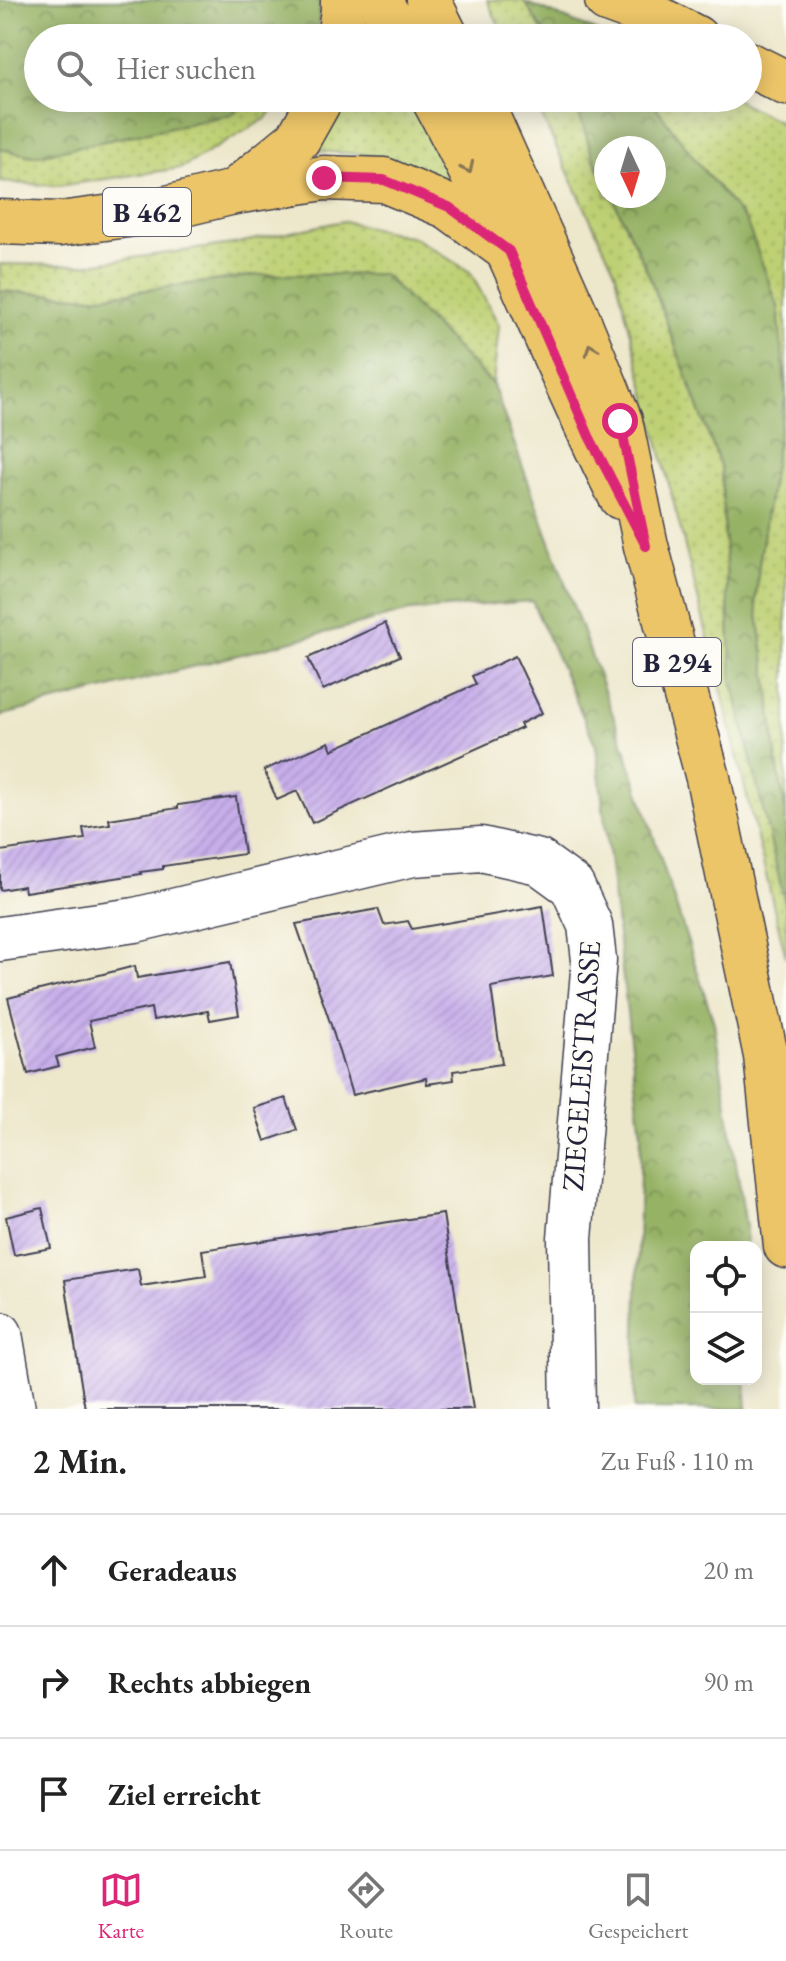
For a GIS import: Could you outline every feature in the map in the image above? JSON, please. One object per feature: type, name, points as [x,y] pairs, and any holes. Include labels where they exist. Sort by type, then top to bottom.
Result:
[{"type":"main road","points":[[341,24],[343,0]]},
{"type":"main road","points":[[379,0],[392,24]]},
{"type":"main road","points":[[428,0],[440,24]]},
{"type":"main road","points":[[607,0],[669,24]]},
{"type":"main road","points":[[762,71],[786,83]]},
{"type":"main road","name":"B 462","points":[[0,222],[60,224],[150,212],[234,192],[298,139],[313,112]]},
{"type":"main road","name":"B 294","points":[[440,112],[509,251],[589,436],[646,546]]},
{"type":"main road","name":"B 294","points":[[485,112],[620,421],[646,546],[708,778],[766,1056],[786,1246]]},
{"type":"main road","points":[[234,192],[324,178],[384,180],[449,207],[509,251]]},
{"type":"street","name":"ZIEGELEISTRASSE","points":[[0,939],[135,920],[413,854],[481,849],[539,862],[572,886],[590,925],[594,960],[570,1238],[573,1409]]},
{"type":"street","points":[[0,1334],[13,1409]]},
{"type":"green space","points":[[0,0],[318,0],[318,24],[24,24],[24,112],[234,112],[33,156],[0,149]]},
{"type":"green space","points":[[487,0],[525,2],[538,24],[498,24]]},
{"type":"green space","points":[[525,2],[579,24],[538,24]]},
{"type":"green space","points":[[233,112],[271,112],[267,118],[181,168],[58,186],[0,182],[0,149],[33,156]]},
{"type":"green space","points":[[339,112],[419,112],[451,179],[450,185],[394,160],[363,154],[316,151]]},
{"type":"green space","points":[[540,112],[579,112],[594,159],[594,208],[618,208],[649,275],[721,468],[732,678],[786,907],[786,958],[615,271]]},
{"type":"green space","points":[[579,112],[660,112],[747,223],[778,306],[786,396],[756,601],[786,813],[786,907],[732,678],[721,468],[649,275],[618,208],[666,208],[666,136],[594,136],[594,159]]},
{"type":"green space","points":[[660,112],[760,112],[786,125],[786,396],[747,223]]},
{"type":"green space","points":[[343,221],[415,238],[470,272],[499,325],[493,385],[383,274],[258,275],[94,297],[0,291],[0,264],[82,265],[233,244]]},
{"type":"green space","points":[[383,274],[493,385],[626,751],[714,1023],[746,1241],[690,1241],[690,1385],[745,1385],[747,1409],[634,1409],[641,1133],[596,746],[532,601],[410,611],[0,716],[0,291],[94,297],[258,275]]},
{"type":"green space","points":[[786,396],[786,813],[756,601]]},
{"type":"building","points":[[385,623],[400,656],[323,690],[308,658]]},
{"type":"building","points":[[515,656],[542,713],[520,724],[522,728],[312,823],[297,791],[277,800],[264,770],[329,742],[332,750],[476,684],[472,676]]},
{"type":"building","points":[[236,797],[244,854],[25,892],[24,886],[0,890],[0,851],[85,839],[83,828],[110,824],[109,819]]},
{"type":"building","points":[[543,906],[553,976],[491,987],[502,1064],[453,1071],[454,1080],[427,1084],[426,1078],[352,1095],[296,924],[378,909],[384,925],[408,921],[412,929]]},
{"type":"building","points":[[230,962],[239,1015],[210,1020],[208,1011],[153,1020],[151,1008],[89,1021],[95,1047],[56,1057],[59,1066],[28,1074],[8,998],[135,966],[137,978]]},
{"type":"building","points":[[286,1098],[297,1130],[265,1141],[254,1108]]},
{"type":"building","points":[[42,1208],[51,1248],[14,1255],[6,1217]]},
{"type":"building","points":[[443,1214],[473,1409],[85,1409],[65,1280],[138,1269],[141,1286],[206,1276],[202,1250]]},
{"type":"route","points":[[324,178],[384,180],[449,207],[509,251],[589,436],[646,546],[620,421]]}]
